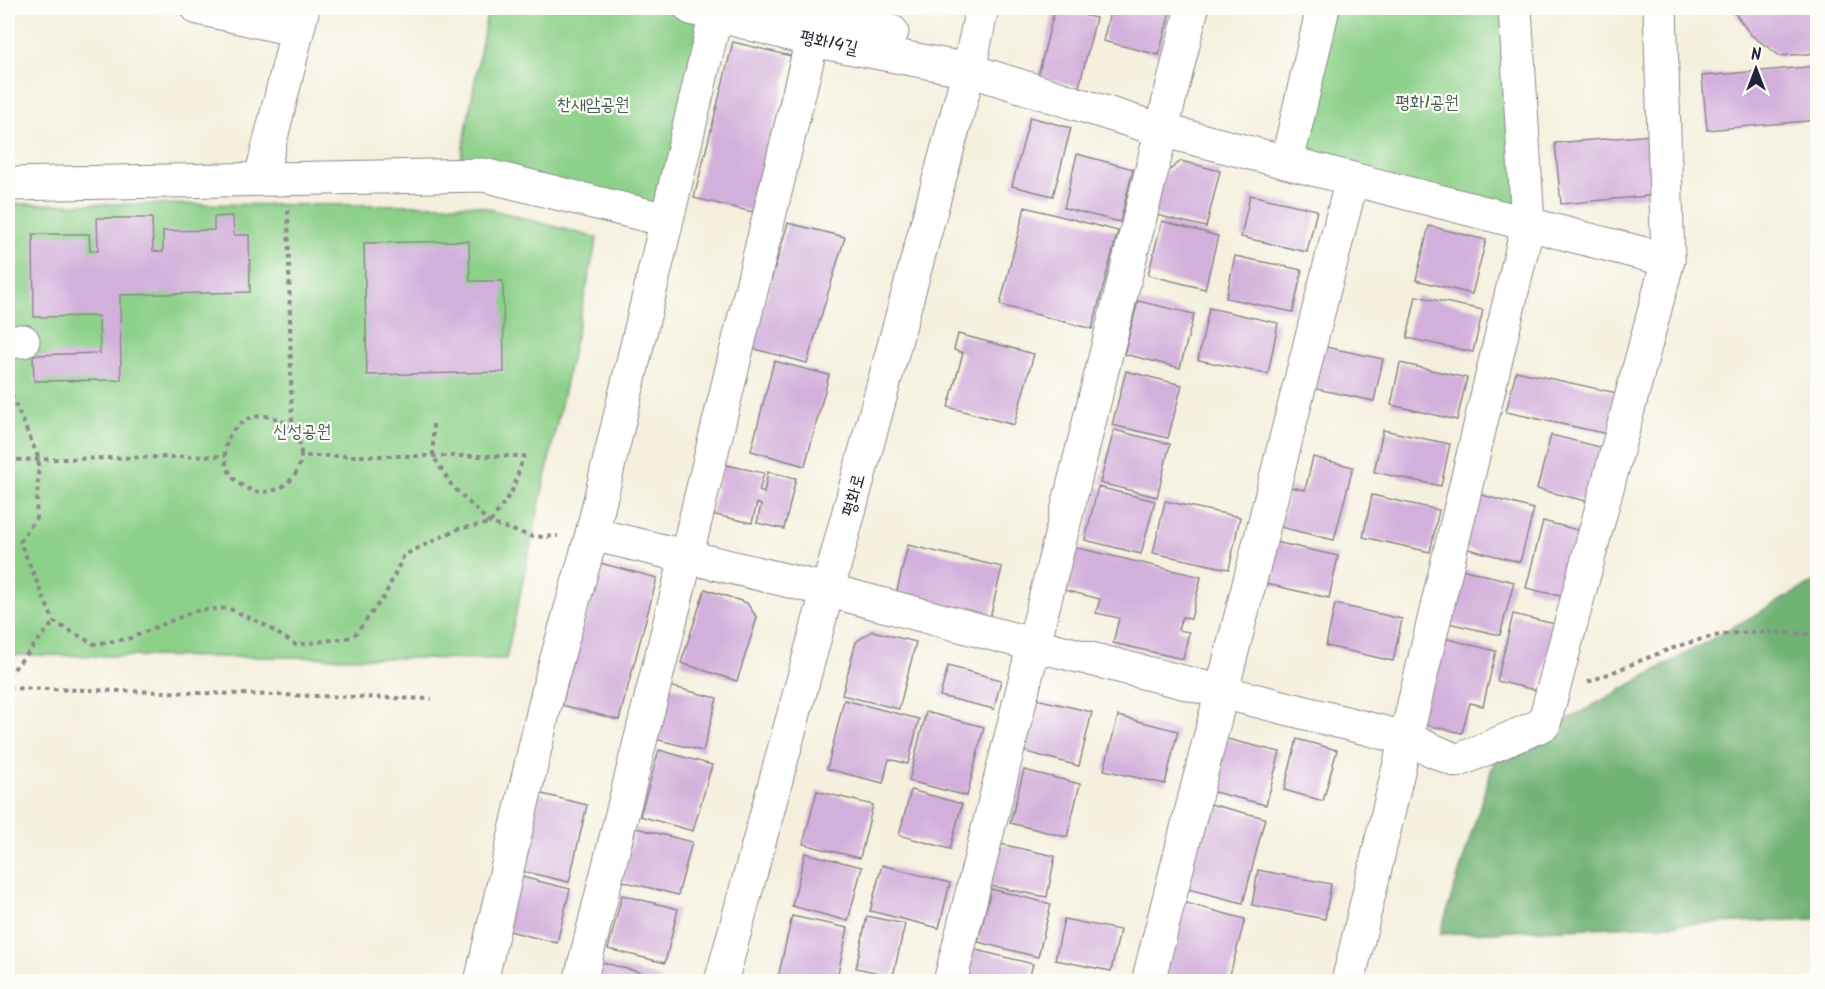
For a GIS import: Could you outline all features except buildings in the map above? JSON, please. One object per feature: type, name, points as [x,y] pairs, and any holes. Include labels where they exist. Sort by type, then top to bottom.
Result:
[{"type":"street","points":[[198,8],[300,19],[274,178]]},
{"type":"street","points":[[797,8],[892,32]]},
{"type":"street","name":"평화로","points":[[721,981],[969,70],[982,8]]},
{"type":"street","points":[[950,981],[1192,8]]},
{"type":"street","points":[[1287,162],[1323,8]]},
{"type":"street","points":[[1348,981],[1528,224],[1515,8]]},
{"type":"street","points":[[592,534],[827,590],[1405,738],[1457,761],[1544,724],[1668,260],[1660,8]]},
{"type":"street","points":[[481,981],[550,683],[592,534],[666,220],[704,11]]},
{"type":"street","name":"평화14길","points":[[704,11],[812,40],[969,70],[1161,130],[1668,260]]},
{"type":"street","points":[[580,981],[812,40]]},
{"type":"street","points":[[8,184],[484,176],[666,220]]},
{"type":"street","points":[[1148,981],[1352,179]]},
{"type":"path","points":[[274,178],[292,429],[300,444],[302,456],[292,479],[278,489],[265,492],[253,490],[234,477],[225,456],[227,443],[240,424],[253,417],[266,416],[279,419],[292,429]]},
{"type":"path","points":[[8,387],[39,459],[36,518],[20,542],[54,622],[94,644],[128,639],[195,611],[228,608],[263,624],[296,645],[353,637],[384,597],[404,555],[458,529],[490,523],[512,491],[524,456],[302,456]]},
{"type":"path","points":[[432,424],[432,456],[452,486],[490,523],[534,537],[592,534]]},
{"type":"path","points":[[8,460],[225,456]]},
{"type":"path","points":[[8,676],[54,622]]},
{"type":"path","points":[[1550,701],[1585,683],[1717,635],[1818,634]]},
{"type":"path","points":[[8,688],[432,699]]},
{"type":"green space","name":"찬새암공원","points":[[488,8],[691,8],[716,14],[666,220],[458,176]]},
{"type":"green space","name":"평화1공원","points":[[1323,8],[1515,8],[1528,224],[1287,162]]},
{"type":"green space","name":"신성공원","points":[[8,204],[475,205],[597,238],[506,659],[8,655]]},
{"type":"green space","points":[[1817,580],[1817,919],[1440,934],[1494,761]]}]
